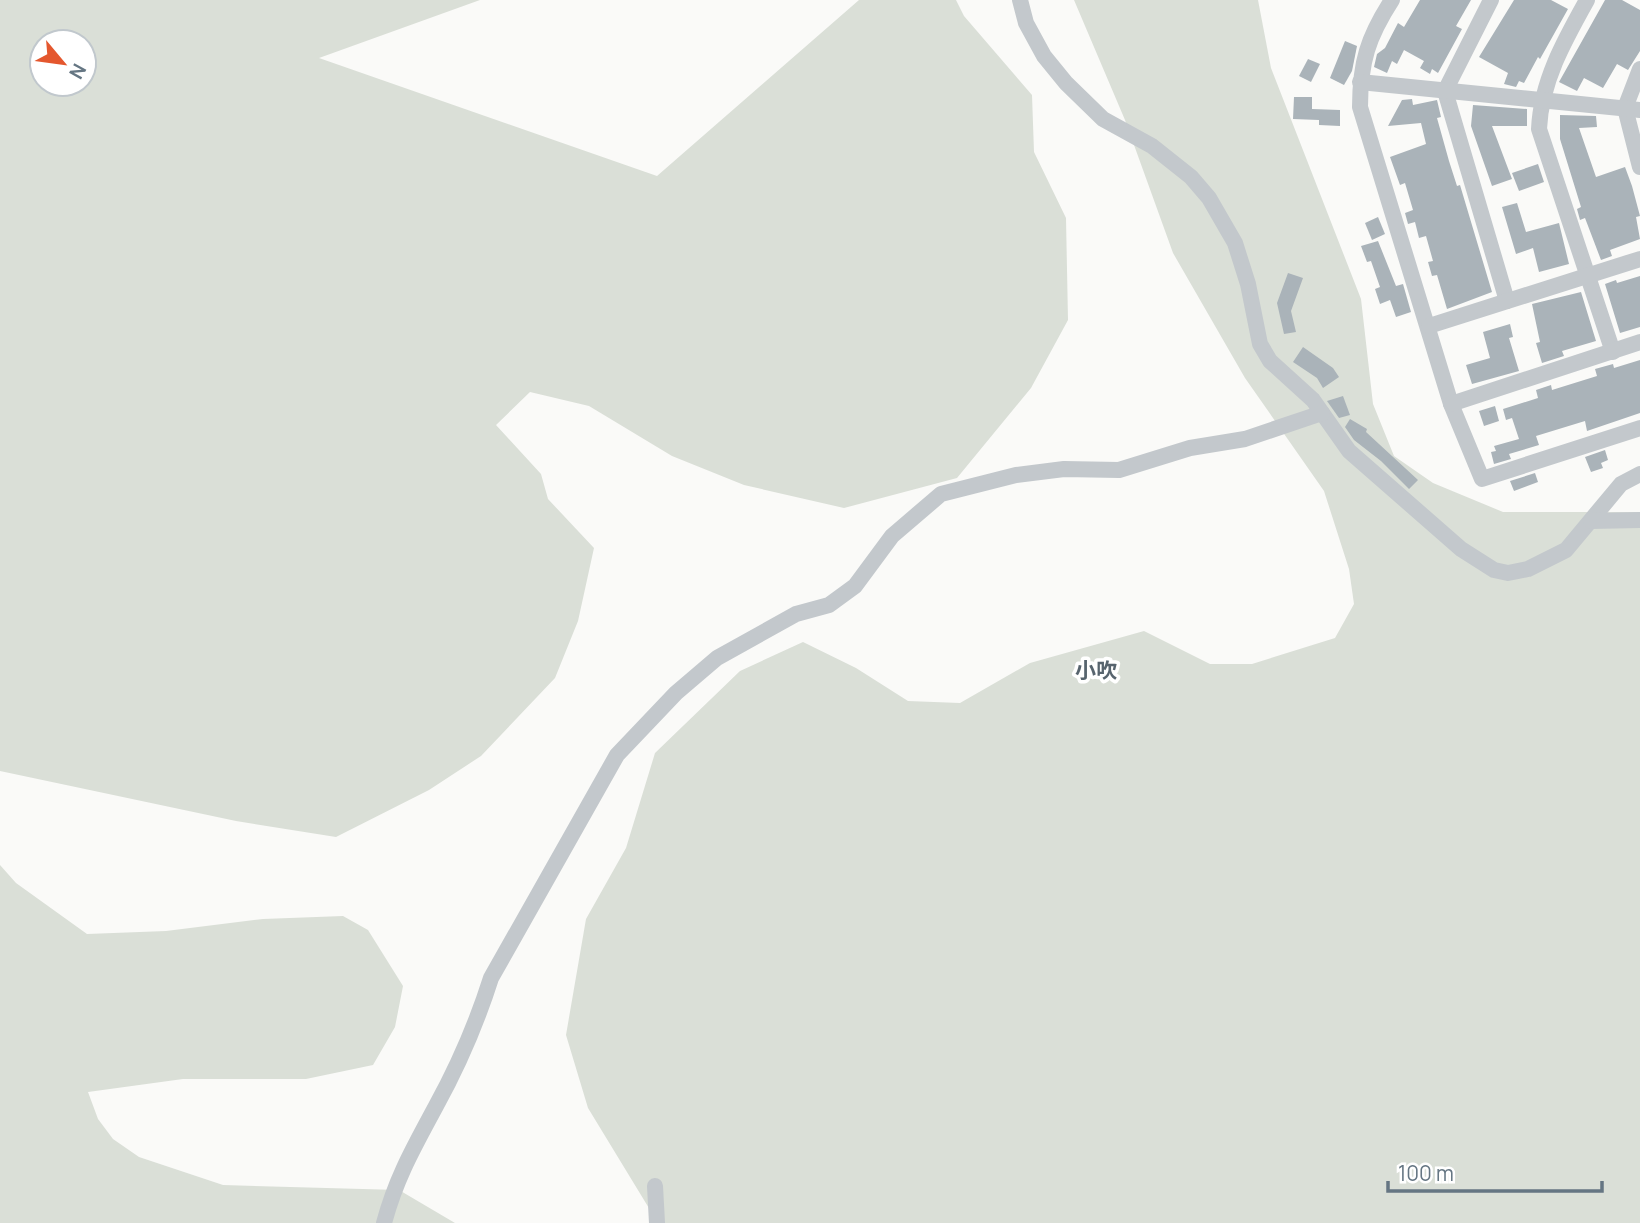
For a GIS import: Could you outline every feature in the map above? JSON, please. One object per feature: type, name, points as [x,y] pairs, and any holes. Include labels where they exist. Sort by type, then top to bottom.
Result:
[{"type":"street","points":[[1020,0],[1026,23],[1038,45],[1066,83],[1103,119],[1152,146],[1191,177],[1209,198],[1235,243],[1248,284],[1260,344],[1270,361],[1289,377],[1322,413],[1349,451],[1461,549],[1494,570],[1508,573],[1528,569],[1566,550],[1621,484],[1640,474]]},
{"type":"street","points":[[1392,0],[1371,33],[1360,82],[1360,107],[1366,135],[1429,326],[1451,404],[1482,479],[1640,428]]},
{"type":"street","points":[[1491,0],[1445,91],[1507,301]]},
{"type":"street","points":[[1587,0],[1563,43],[1540,101],[1539,129],[1613,352]]},
{"type":"street","points":[[1640,69],[1632,109],[1640,167]]},
{"type":"street","points":[[1360,82],[1632,109]]},
{"type":"street","points":[[1429,326],[1640,259]]},
{"type":"street","points":[[1451,404],[1640,342]]},
{"type":"street","points":[[384,1223],[394,1186],[458,1062],[479,1015],[491,978],[617,755],[717,657],[796,614],[829,605],[855,586],[892,536],[941,494],[1016,475],[1063,469],[1119,470],[1190,448],[1245,439],[1322,413]]},
{"type":"street","points":[[1591,521],[1640,520]]},
{"type":"street","points":[[656,1186],[657,1223]]},
{"type":"shaded area","points":[[0,0],[480,0],[319,58],[657,176],[859,0],[956,0],[964,16],[1032,95],[1034,152],[1066,218],[1068,320],[1031,388],[957,478],[844,508],[744,485],[672,456],[589,406],[530,392],[496,425],[541,474],[548,499],[594,548],[578,621],[555,678],[481,756],[429,790],[336,837],[236,821],[0,771]]},
{"type":"shaded area","points":[[1074,0],[1258,0],[1271,68],[1361,299],[1373,404],[1394,456],[1433,483],[1503,512],[1640,512],[1640,1223],[658,1223],[588,1108],[566,1035],[586,919],[626,848],[655,753],[740,671],[803,642],[856,668],[908,701],[960,703],[1030,663],[1144,631],[1210,664],[1252,664],[1335,638],[1354,604],[1349,569],[1324,491],[1245,378],[1173,253],[1125,120]]},
{"type":"shaded area","points":[[0,865],[16,883],[87,934],[166,931],[263,919],[343,916],[368,930],[403,986],[395,1027],[373,1065],[306,1079],[183,1079],[88,1092],[98,1119],[113,1139],[139,1157],[223,1185],[399,1190],[455,1223],[0,1223]]},
{"type":"building","points":[[1420,0],[1471,0],[1456,26],[1462,29],[1438,73],[1432,69],[1430,74],[1420,68],[1424,61],[1404,50],[1397,64],[1392,61],[1387,73],[1374,67],[1377,54],[1385,48],[1398,23],[1404,27]]},
{"type":"building","points":[[1514,0],[1551,0],[1568,9],[1524,83],[1519,81],[1516,87],[1504,84],[1508,73],[1479,57]]},
{"type":"building","points":[[1605,0],[1622,0],[1640,10],[1640,51],[1628,70],[1617,64],[1603,88],[1584,78],[1577,91],[1559,82]]},
{"type":"building","points":[[1345,41],[1357,46],[1352,71],[1344,85],[1330,78]]},
{"type":"building","points":[[1308,59],[1320,64],[1311,82],[1299,76]]},
{"type":"building","points":[[1294,97],[1312,97],[1312,109],[1340,110],[1340,126],[1319,125],[1319,120],[1293,119]]},
{"type":"building","points":[[1412,99],[1413,105],[1437,100],[1441,117],[1437,118],[1449,161],[1457,186],[1460,185],[1492,292],[1447,309],[1437,275],[1432,276],[1428,262],[1433,261],[1426,236],[1419,238],[1415,222],[1408,224],[1405,213],[1413,210],[1405,183],[1400,185],[1390,157],[1426,144],[1421,123],[1388,126],[1402,100]]},
{"type":"building","points":[[1473,105],[1527,109],[1527,126],[1492,126],[1512,179],[1492,186],[1471,126]]},
{"type":"building","points":[[1560,115],[1596,116],[1597,127],[1579,128],[1596,177],[1625,167],[1632,186],[1640,216],[1636,217],[1640,239],[1610,250],[1612,256],[1601,260],[1585,218],[1580,220],[1577,209],[1581,207],[1560,139]]},
{"type":"building","points":[[1538,164],[1544,182],[1519,191],[1512,173]]},
{"type":"building","points":[[1517,203],[1526,232],[1559,223],[1569,264],[1539,272],[1533,248],[1516,254],[1502,207]]},
{"type":"building","points":[[1378,217],[1385,234],[1372,240],[1365,223]]},
{"type":"building","points":[[1378,241],[1396,286],[1403,284],[1411,312],[1396,317],[1390,300],[1380,304],[1375,289],[1380,287],[1371,261],[1367,262],[1361,246]]},
{"type":"building","points":[[1288,273],[1303,278],[1291,311],[1296,332],[1284,334],[1277,303]]},
{"type":"building","points":[[1640,276],[1640,327],[1620,333],[1605,284]]},
{"type":"building","points":[[1581,292],[1596,341],[1562,351],[1564,356],[1542,363],[1536,343],[1540,342],[1532,304]]},
{"type":"building","points":[[1510,324],[1513,337],[1509,338],[1519,371],[1472,384],[1466,365],[1490,358],[1483,332]]},
{"type":"building","points":[[1303,347],[1333,368],[1339,377],[1323,388],[1317,378],[1293,362]]},
{"type":"building","points":[[1640,360],[1640,413],[1587,431],[1585,421],[1536,436],[1539,445],[1509,454],[1511,459],[1494,464],[1491,452],[1496,451],[1494,446],[1519,439],[1512,418],[1506,420],[1503,409],[1538,398],[1536,390],[1551,385],[1552,390],[1597,376],[1595,369],[1613,364],[1614,368]]},
{"type":"building","points":[[1343,396],[1350,415],[1339,418],[1327,401]]},
{"type":"building","points":[[1495,406],[1499,421],[1484,426],[1479,411]]},
{"type":"building","points":[[1350,419],[1367,429],[1366,432],[1418,480],[1409,489],[1381,461],[1354,440],[1345,427]]},
{"type":"building","points":[[1605,450],[1608,460],[1601,463],[1603,468],[1591,472],[1585,457]]},
{"type":"building","points":[[1535,473],[1538,482],[1514,491],[1510,481]]},
{"type":"district","name":"小吹","points":[[1096,670]]}]
